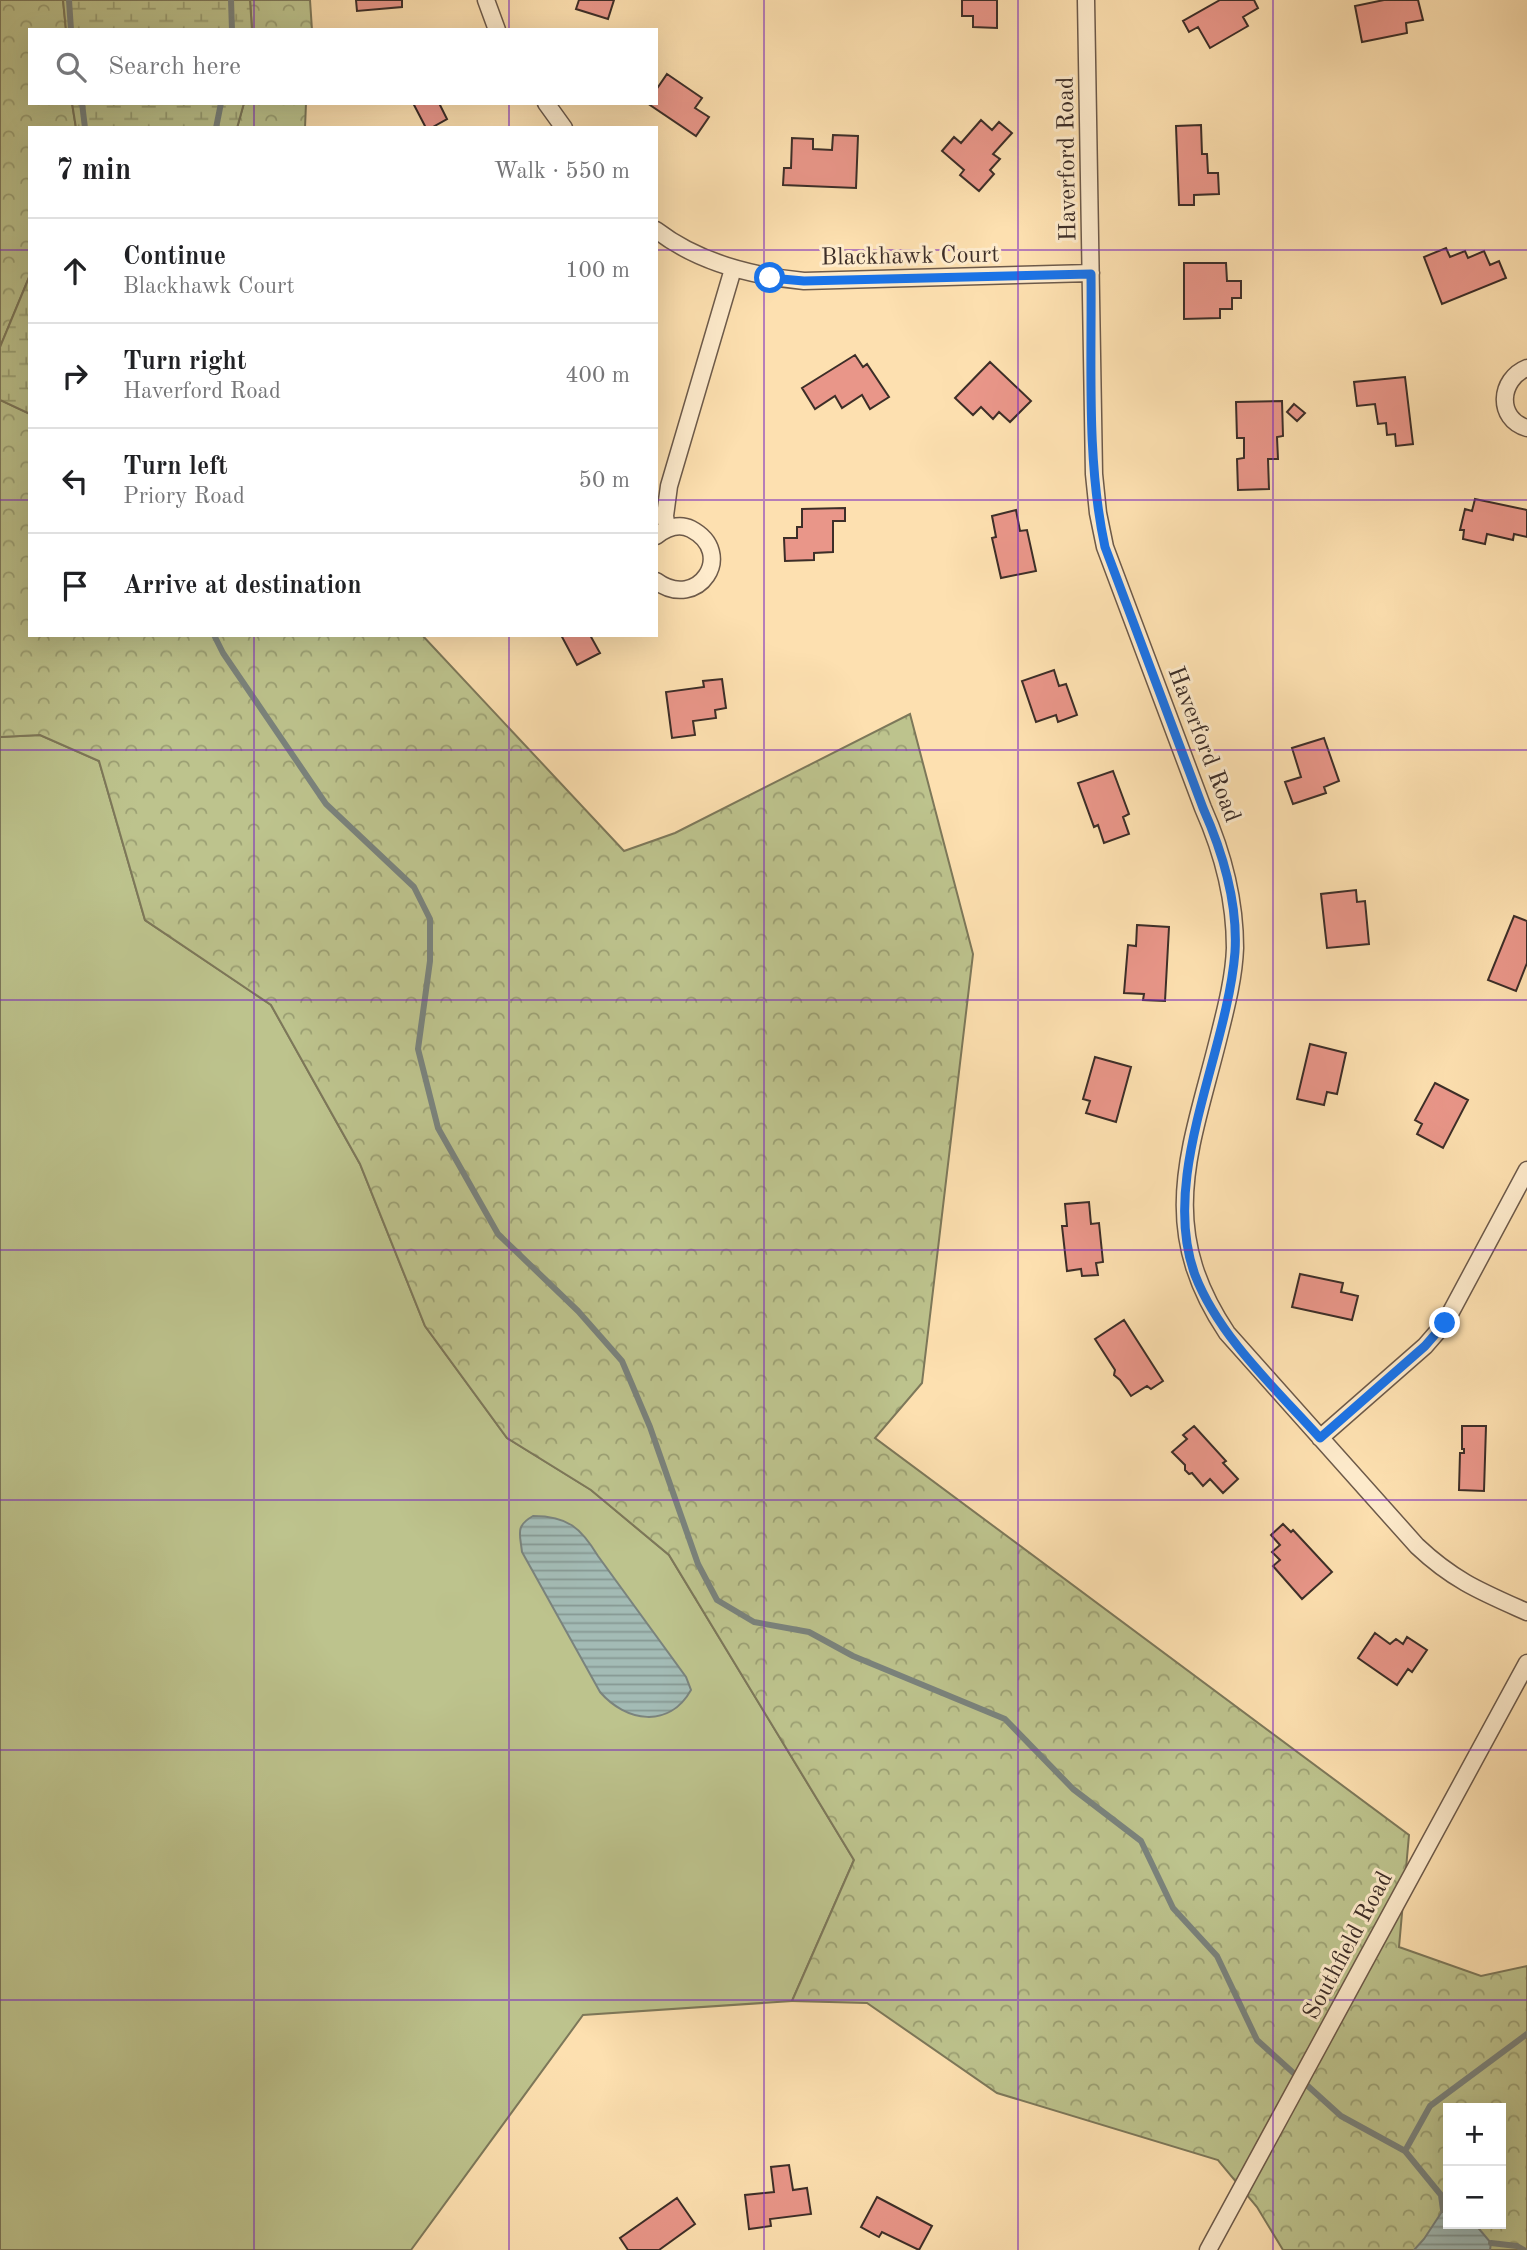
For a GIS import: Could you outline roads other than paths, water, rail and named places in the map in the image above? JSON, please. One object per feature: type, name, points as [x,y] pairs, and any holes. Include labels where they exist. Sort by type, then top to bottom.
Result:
[{"type":"street","points":[[486,0],[496,28]]},
{"type":"street","name":"Haverford Road","points":[[1086,0],[1094,474],[1098,513],[1105,547],[1203,808],[1218,841],[1229,879],[1234,914],[1235,950],[1230,990],[1186,1173],[1183,1209],[1186,1241],[1194,1273],[1227,1333],[1417,1546],[1438,1566],[1465,1584],[1527,1612]]},
{"type":"street","points":[[547,105],[563,126]]},
{"type":"street","name":"Blackhawk Court","points":[[658,231],[693,253],[733,269],[770,278],[804,281],[1091,274]]},
{"type":"street","points":[[658,582],[673,590],[684,590],[697,585],[705,578],[712,559],[710,548],[701,534],[686,527],[662,532],[669,486],[733,269]]},
{"type":"street","points":[[1527,368],[1511,379],[1505,390],[1509,415],[1516,423],[1527,428]]},
{"type":"street","points":[[1320,1438],[1425,1346],[1445,1323],[1527,1170]]},
{"type":"street","name":"Southfield Road","points":[[1208,2250],[1527,1662]]},
{"type":"water","points":[[533,1516],[564,1521],[586,1538],[686,1677],[691,1690],[682,1703],[659,1716],[647,1717],[622,1710],[600,1692],[522,1552],[521,1527]]},
{"type":"water","points":[[1443,2210],[1443,2229],[1479,2229],[1491,2243],[1490,2250],[1414,2250]]},
{"type":"waterway","points":[[69,0],[71,28]]},
{"type":"waterway","points":[[231,0],[232,28]]},
{"type":"waterway","points":[[82,105],[85,126]]},
{"type":"waterway","points":[[216,126],[221,105]]},
{"type":"waterway","points":[[215,637],[223,653],[326,804],[414,887],[430,919],[430,961],[418,1049],[438,1128],[498,1234],[578,1311],[622,1361],[650,1427],[698,1564],[717,1600],[754,1622],[809,1632],[853,1656],[1005,1719],[1073,1789],[1141,1841],[1173,1908],[1217,1956],[1257,2040],[1341,2116],[1405,2151],[1441,2195],[1443,2210]]},
{"type":"waterway","points":[[1405,2151],[1430,2106],[1527,2034]]},
{"type":"waterway","points":[[1491,2243],[1517,2246],[1524,2250]]}]
